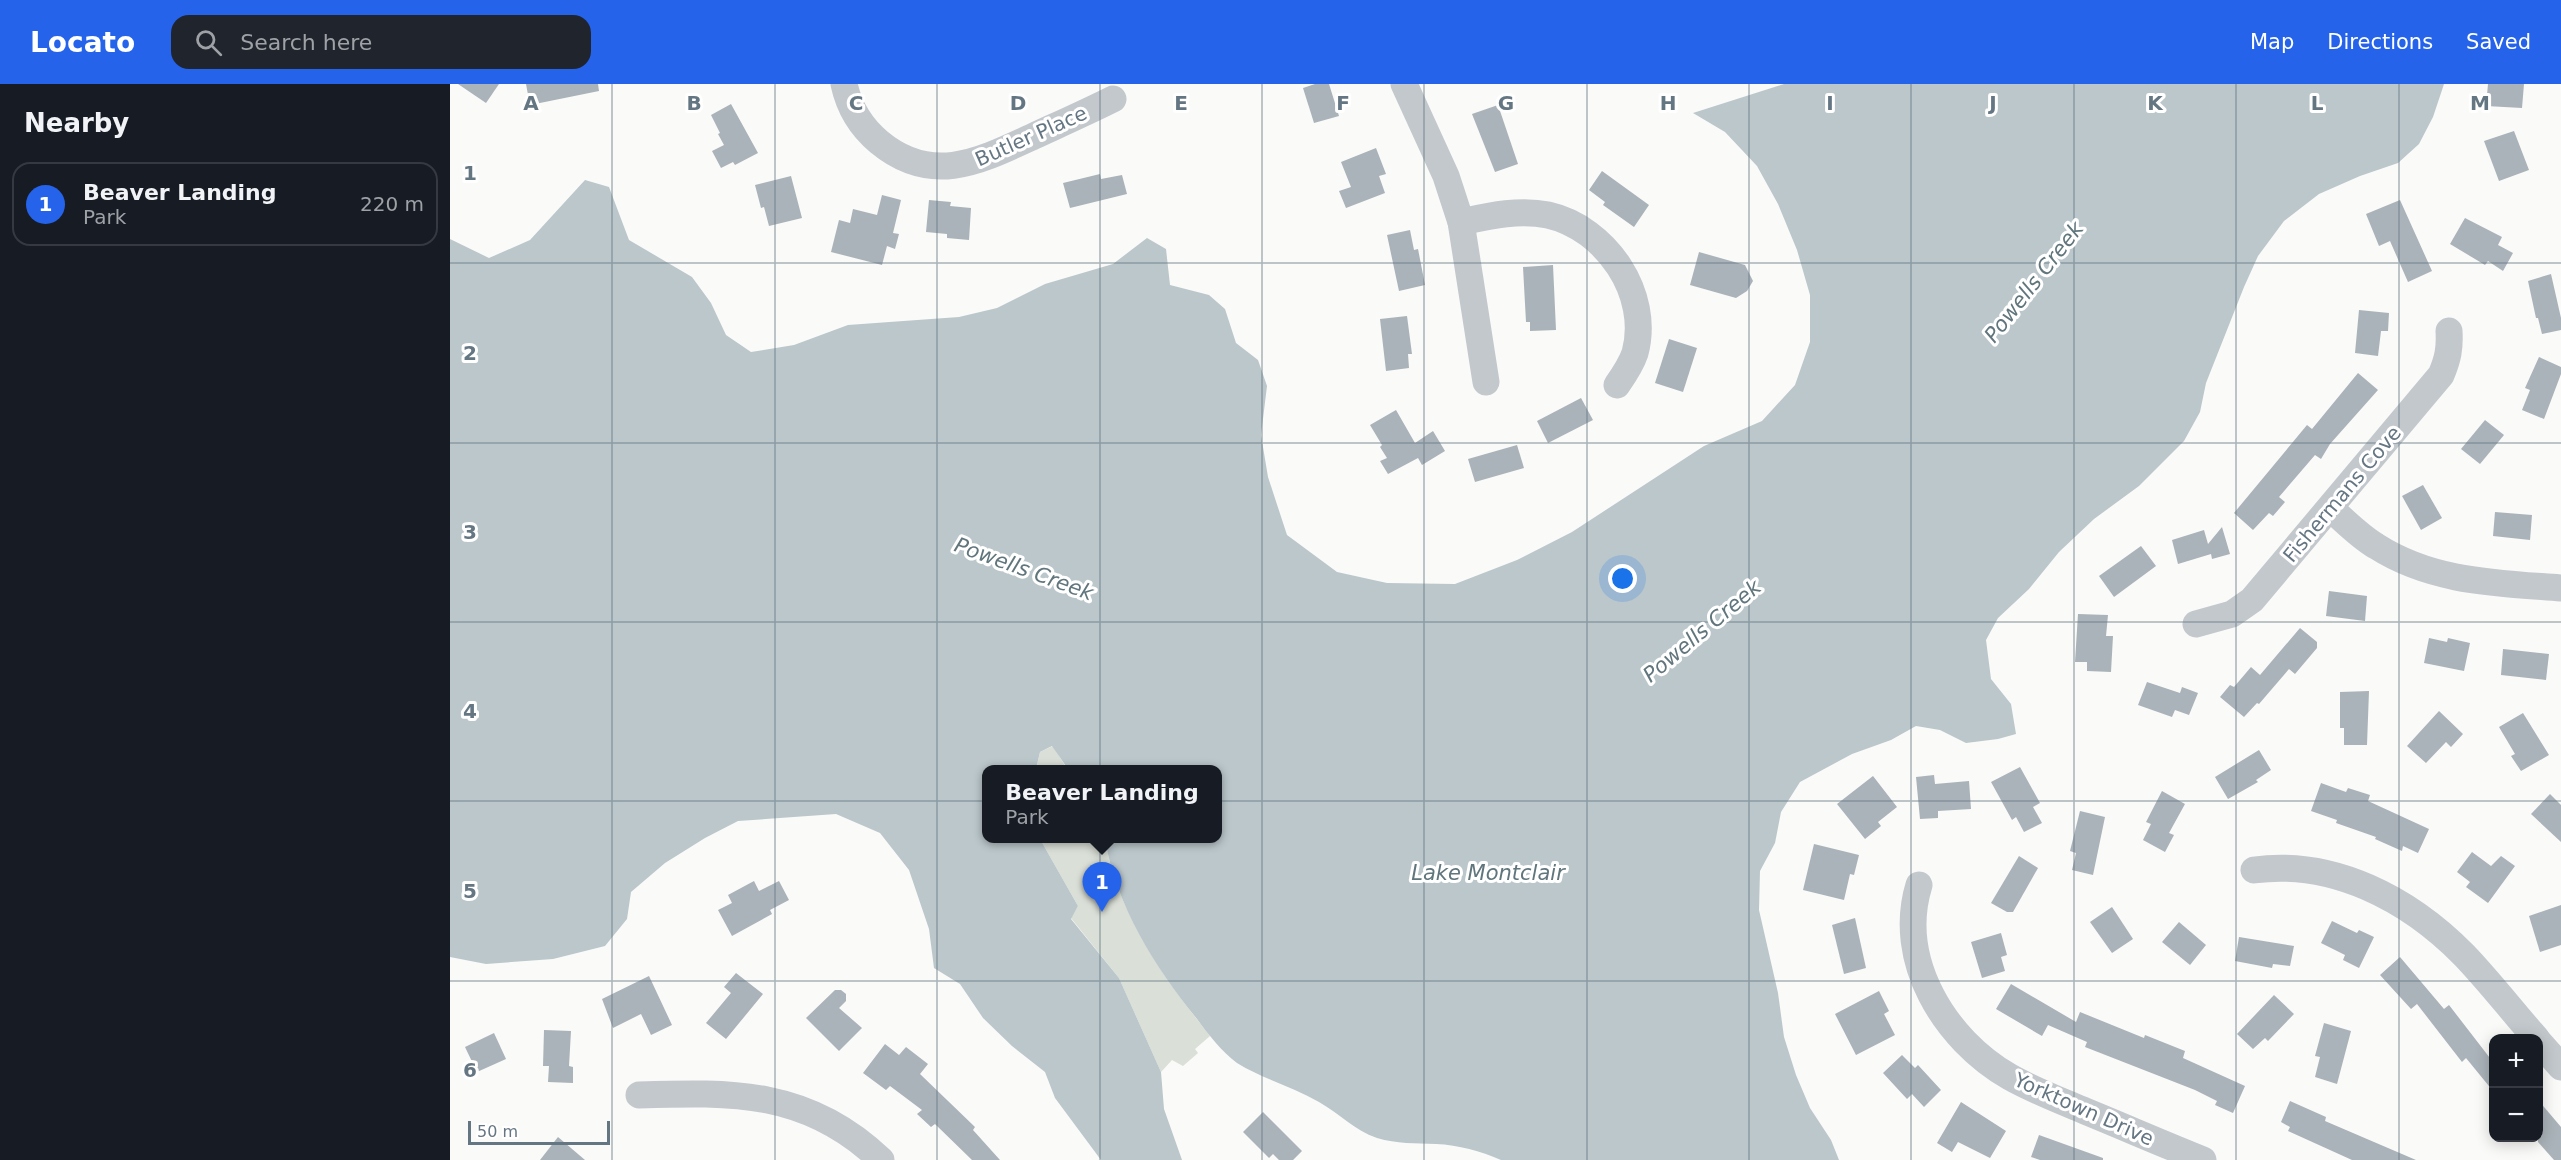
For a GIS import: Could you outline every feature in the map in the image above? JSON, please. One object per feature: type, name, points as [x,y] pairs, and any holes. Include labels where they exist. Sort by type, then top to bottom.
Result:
[{"type":"street","name":"Butler Place","points":[[844,84],[847,98],[857,117],[870,134],[902,157],[927,165],[943,166],[981,160],[1113,99]]},
{"type":"street","points":[[1404,84],[1446,176],[1461,222],[1486,382]]},
{"type":"street","points":[[1461,222],[1526,212],[1550,216],[1582,230],[1610,253],[1623,271],[1630,287],[1636,309],[1637,326],[1635,353],[1628,370],[1617,385]]},
{"type":"street","name":"Fishermans Cove","points":[[2196,624],[2232,614],[2252,600],[2440,375],[2449,354],[2449,331]]},
{"type":"street","points":[[2330,508],[2375,546],[2407,564],[2424,570],[2465,580],[2561,588]]},
{"type":"street","points":[[2254,870],[2298,868],[2330,872],[2371,888],[2405,907],[2463,954],[2532,1034]]},
{"type":"street","name":"Yorktown Drive","points":[[1919,885],[1912,918],[1913,942],[1918,966],[1929,991],[1945,1017],[1965,1041],[2009,1076],[2041,1092],[2203,1160]]},
{"type":"street","points":[[2543,1047],[2561,1068]]},
{"type":"street","points":[[639,1095],[740,1094],[772,1100],[803,1109],[826,1120],[854,1137],[881,1160]]},
{"type":"shaded area","points":[[1053,746],[1065,765],[1037,765],[1040,752]]},
{"type":"shaded area","points":[[1042,843],[1106,843],[1111,866],[1131,919],[1160,968],[1210,1036],[1195,1049],[1198,1053],[1183,1066],[1172,1060],[1161,1072],[1119,978],[1071,918],[1078,906]]},
{"type":"water","name":"Lake Montclair","points":[[1784,84],[2444,84],[2433,117],[2419,144],[2398,163],[2319,194],[2284,221],[2258,256],[2206,383],[2200,412],[2184,441],[2139,486],[2094,519],[2059,552],[2029,589],[1998,618],[1986,640],[1991,679],[2011,704],[2016,734],[1966,743],[1940,730],[1916,726],[1891,740],[1852,754],[1800,782],[1781,812],[1775,843],[1760,871],[1759,910],[1778,993],[1784,1037],[1796,1075],[1810,1108],[1831,1140],[1839,1160],[1501,1160],[1477,1151],[1453,1146],[1377,1138],[1361,1131],[1309,1097],[1237,1063],[1206,1031],[1152,957],[1139,935],[1118,888],[1106,843],[1222,843],[1222,765],[1065,765],[1052,746],[1040,752],[1037,765],[982,765],[982,843],[1042,843],[1078,906],[1071,919],[1119,978],[1161,1072],[1164,1109],[1182,1160],[1101,1160],[1055,1098],[1045,1072],[1012,1046],[983,1018],[960,984],[934,968],[929,929],[909,870],[880,833],[836,814],[738,821],[705,838],[665,863],[631,892],[627,919],[605,946],[553,959],[486,964],[450,957],[450,239],[489,258],[530,240],[585,180],[609,187],[629,240],[692,277],[711,303],[726,335],[751,352],[794,345],[848,325],[959,317],[997,308],[1045,284],[1113,264],[1147,238],[1166,249],[1170,285],[1209,295],[1225,309],[1236,343],[1258,360],[1267,386],[1261,435],[1268,477],[1287,535],[1337,572],[1387,583],[1455,584],[1517,560],[1572,532],[1704,446],[1762,421],[1795,385],[1810,342],[1810,295],[1797,250],[1778,204],[1757,166],[1725,132],[1693,113]]},
{"type":"building","points":[[458,84],[499,84],[486,103]]},
{"type":"building","points":[[526,84],[598,84],[599,91],[530,105]]},
{"type":"building","points":[[1315,84],[1329,84],[1339,116],[1314,123],[1303,88]]},
{"type":"building","points":[[2488,84],[2524,84],[2522,108],[2486,106]]},
{"type":"building","points":[[731,104],[758,153],[735,165],[733,162],[721,168],[712,151],[724,145],[711,115]]},
{"type":"building","points":[[1498,105],[1518,164],[1495,172],[1472,114]]},
{"type":"building","points":[[2514,131],[2529,170],[2499,181],[2484,141]]},
{"type":"building","points":[[1376,148],[1386,174],[1379,176],[1385,193],[1346,208],[1339,191],[1351,187],[1341,162]]},
{"type":"building","points":[[1602,171],[1649,205],[1634,227],[1603,205],[1605,202],[1589,190]]},
{"type":"building","points":[[1100,174],[1101,179],[1122,175],[1127,194],[1070,208],[1063,183]]},
{"type":"building","points":[[791,176],[802,218],[769,226],[755,185]]},
{"type":"building","points":[[882,195],[901,200],[893,233],[899,234],[895,249],[887,246],[882,265],[831,252],[839,220],[850,223],[853,209],[877,215]]},
{"type":"building","points":[[929,200],[951,202],[950,206],[971,208],[969,240],[947,238],[947,234],[926,232]]},
{"type":"building","points":[[2400,200],[2432,271],[2408,282],[2390,241],[2379,246],[2366,214]]},
{"type":"building","points":[[2465,218],[2502,237],[2498,245],[2513,253],[2503,271],[2488,261],[2485,265],[2450,244]]},
{"type":"building","points":[[1410,230],[1414,250],[1418,249],[1425,285],[1399,291],[1387,235]]},
{"type":"building","points":[[1699,252],[1745,265],[1753,281],[1747,291],[1736,298],[1690,285]]},
{"type":"building","points":[[1553,265],[1556,330],[1530,331],[1530,322],[1526,322],[1523,267]]},
{"type":"building","points":[[2551,274],[2561,318],[2561,330],[2542,334],[2528,281]]},
{"type":"building","points":[[2359,310],[2389,313],[2388,331],[2381,331],[2378,356],[2355,353]]},
{"type":"building","points":[[1407,316],[1412,354],[1408,354],[1409,368],[1386,371],[1380,319]]},
{"type":"building","points":[[1669,339],[1697,348],[1683,392],[1655,383]]},
{"type":"building","points":[[2539,357],[2561,367],[2561,374],[2544,419],[2522,410],[2530,390],[2525,388]]},
{"type":"building","points":[[2358,373],[2378,390],[2330,444],[2321,459],[2315,455],[2279,497],[2285,502],[2273,516],[2269,513],[2253,530],[2234,513],[2307,425],[2312,429]]},
{"type":"building","points":[[1581,398],[1593,420],[1548,443],[1537,421]]},
{"type":"building","points":[[1396,410],[1415,443],[1433,431],[1445,451],[1422,465],[1418,458],[1388,474],[1380,461],[1387,458],[1370,425]]},
{"type":"building","points":[[2485,420],[2504,435],[2480,464],[2461,449]]},
{"type":"building","points":[[1517,445],[1524,468],[1475,482],[1468,459]]},
{"type":"building","points":[[2423,485],[2442,518],[2421,530],[2402,496]]},
{"type":"building","points":[[2495,512],[2532,515],[2530,540],[2493,536]]},
{"type":"building","points":[[2222,527],[2230,554],[2212,559],[2211,554],[2178,564],[2172,540],[2204,530],[2208,544]]},
{"type":"building","points":[[2141,546],[2156,566],[2114,597],[2099,576]]},
{"type":"building","points":[[2329,591],[2367,596],[2365,621],[2326,616]]},
{"type":"building","points":[[2078,614],[2108,615],[2106,636],[2113,636],[2111,672],[2087,671],[2087,662],[2075,662]]},
{"type":"building","points":[[2300,628],[2317,642],[2317,648],[2295,674],[2289,669],[2259,704],[2257,703],[2244,717],[2220,697],[2230,685],[2234,687],[2251,667],[2260,675]]},
{"type":"building","points":[[2429,638],[2447,642],[2448,638],[2470,643],[2464,671],[2424,663]]},
{"type":"building","points":[[2503,649],[2549,654],[2546,680],[2501,675]]},
{"type":"building","points":[[2147,682],[2180,693],[2182,687],[2198,693],[2189,715],[2175,710],[2172,717],[2138,705]]},
{"type":"building","points":[[2369,691],[2367,745],[2344,745],[2344,728],[2340,728],[2340,692]]},
{"type":"building","points":[[2439,711],[2463,734],[2451,747],[2446,742],[2426,763],[2407,746]]},
{"type":"building","points":[[2523,713],[2549,755],[2521,771],[2511,756],[2515,754],[2499,727]]},
{"type":"building","points":[[2259,750],[2271,770],[2256,780],[2258,782],[2228,799],[2215,777]]},
{"type":"building","points":[[2020,767],[2040,803],[2033,807],[2042,823],[2024,832],[2016,817],[2012,820],[1991,782]]},
{"type":"building","points":[[1934,775],[1935,784],[1969,781],[1971,809],[1938,811],[1938,818],[1920,819],[1916,777]]},
{"type":"building","points":[[1873,776],[1897,807],[1878,822],[1881,826],[1865,839],[1837,804]]},
{"type":"building","points":[[2321,783],[2346,792],[2348,788],[2370,795],[2368,801],[2429,829],[2418,853],[2403,846],[2402,851],[2375,839],[2376,837],[2336,823],[2337,820],[2311,811]]},
{"type":"building","points":[[2162,791],[2185,804],[2169,833],[2174,835],[2165,852],[2143,840],[2151,824],[2146,822]]},
{"type":"building","points":[[2550,794],[2561,805],[2561,842],[2531,814]]},
{"type":"building","points":[[2080,811],[2105,817],[2093,875],[2072,870],[2076,853],[2070,851]]},
{"type":"building","points":[[1814,844],[1859,855],[1854,875],[1850,874],[1844,900],[1803,890]]},
{"type":"building","points":[[2472,852],[2491,866],[2501,856],[2515,866],[2488,903],[2466,887],[2470,882],[2457,872]]},
{"type":"building","points":[[2019,856],[2038,868],[2013,912],[2007,912],[1991,903]]},
{"type":"building","points":[[754,881],[759,891],[779,881],[789,900],[770,910],[772,914],[732,936],[718,910],[732,903],[728,895]]},
{"type":"building","points":[[2561,905],[2561,945],[2540,952],[2529,916]]},
{"type":"building","points":[[2112,907],[2133,939],[2112,953],[2090,922]]},
{"type":"building","points":[[1855,918],[1866,968],[1844,974],[1832,925]]},
{"type":"building","points":[[2332,921],[2357,933],[2359,930],[2374,937],[2359,968],[2343,960],[2345,955],[2321,943]]},
{"type":"building","points":[[2179,922],[2206,945],[2190,965],[2162,942]]},
{"type":"building","points":[[2001,933],[2007,955],[2001,957],[2005,971],[1982,978],[1971,942]]},
{"type":"building","points":[[2239,937],[2294,946],[2290,966],[2273,964],[2272,968],[2235,961]]},
{"type":"building","points":[[2400,957],[2444,1009],[2449,1005],[2489,1057],[2489,1086],[2466,1058],[2462,1062],[2417,1004],[2411,1009],[2380,975]]},
{"type":"building","points":[[736,973],[763,994],[726,1039],[706,1023],[731,993],[724,987]]},
{"type":"building","points":[[649,976],[672,1025],[651,1035],[641,1014],[613,1028],[602,999]]},
{"type":"building","points":[[2011,984],[2076,1022],[2080,1012],[2144,1038],[2145,1035],[2185,1051],[2183,1058],[2245,1086],[2233,1113],[2215,1105],[2217,1101],[2195,1090],[2085,1047],[2087,1042],[2048,1025],[2042,1036],[1996,1009]]},
{"type":"building","points":[[835,990],[841,990],[846,994],[846,1001],[839,1008],[862,1028],[839,1051],[806,1018]]},
{"type":"building","points":[[1879,991],[1889,1011],[1884,1014],[1895,1035],[1856,1055],[1835,1014]]},
{"type":"building","points":[[2274,995],[2294,1014],[2268,1041],[2265,1038],[2253,1049],[2237,1034]]},
{"type":"building","points":[[2324,1023],[2351,1031],[2337,1084],[2315,1077],[2320,1057],[2315,1056]]},
{"type":"building","points":[[544,1030],[571,1031],[569,1066],[573,1067],[573,1083],[548,1082],[549,1066],[543,1066]]},
{"type":"building","points":[[494,1033],[506,1059],[477,1072],[465,1047]]},
{"type":"building","points":[[885,1044],[899,1055],[906,1047],[928,1064],[920,1074],[975,1127],[973,1130],[1000,1160],[972,1160],[935,1124],[931,1127],[917,1114],[922,1110],[890,1086],[886,1090],[863,1073]]},
{"type":"building","points":[[1902,1055],[1915,1068],[1918,1065],[1941,1090],[1924,1107],[1912,1094],[1907,1099],[1883,1073]]},
{"type":"building","points":[[2290,1101],[2326,1117],[2325,1121],[2416,1160],[2352,1160],[2288,1131],[2290,1127],[2281,1122]]},
{"type":"building","points":[[1961,1102],[2006,1131],[1990,1158],[1958,1142],[1952,1152],[1937,1143]]},
{"type":"building","points":[[2543,1106],[2561,1127],[2561,1160],[2554,1160],[2538,1142],[2543,1142]]},
{"type":"building","points":[[1263,1112],[1302,1151],[1293,1160],[1279,1160],[1273,1154],[1269,1158],[1243,1132]]},
{"type":"building","points":[[2039,1135],[2103,1158],[2103,1160],[2040,1160],[2031,1157]]},
{"type":"building","points":[[558,1137],[585,1160],[540,1160]]},
{"type":"place","name":"Beaver Landing","points":[[1102,912]]},
{"type":"water label","name":"Powells Creek","points":[[2034,282]]},
{"type":"water label","name":"Powells Creek","points":[[1024,569]]},
{"type":"water label","name":"Powells Creek","points":[[1702,631]]}]
